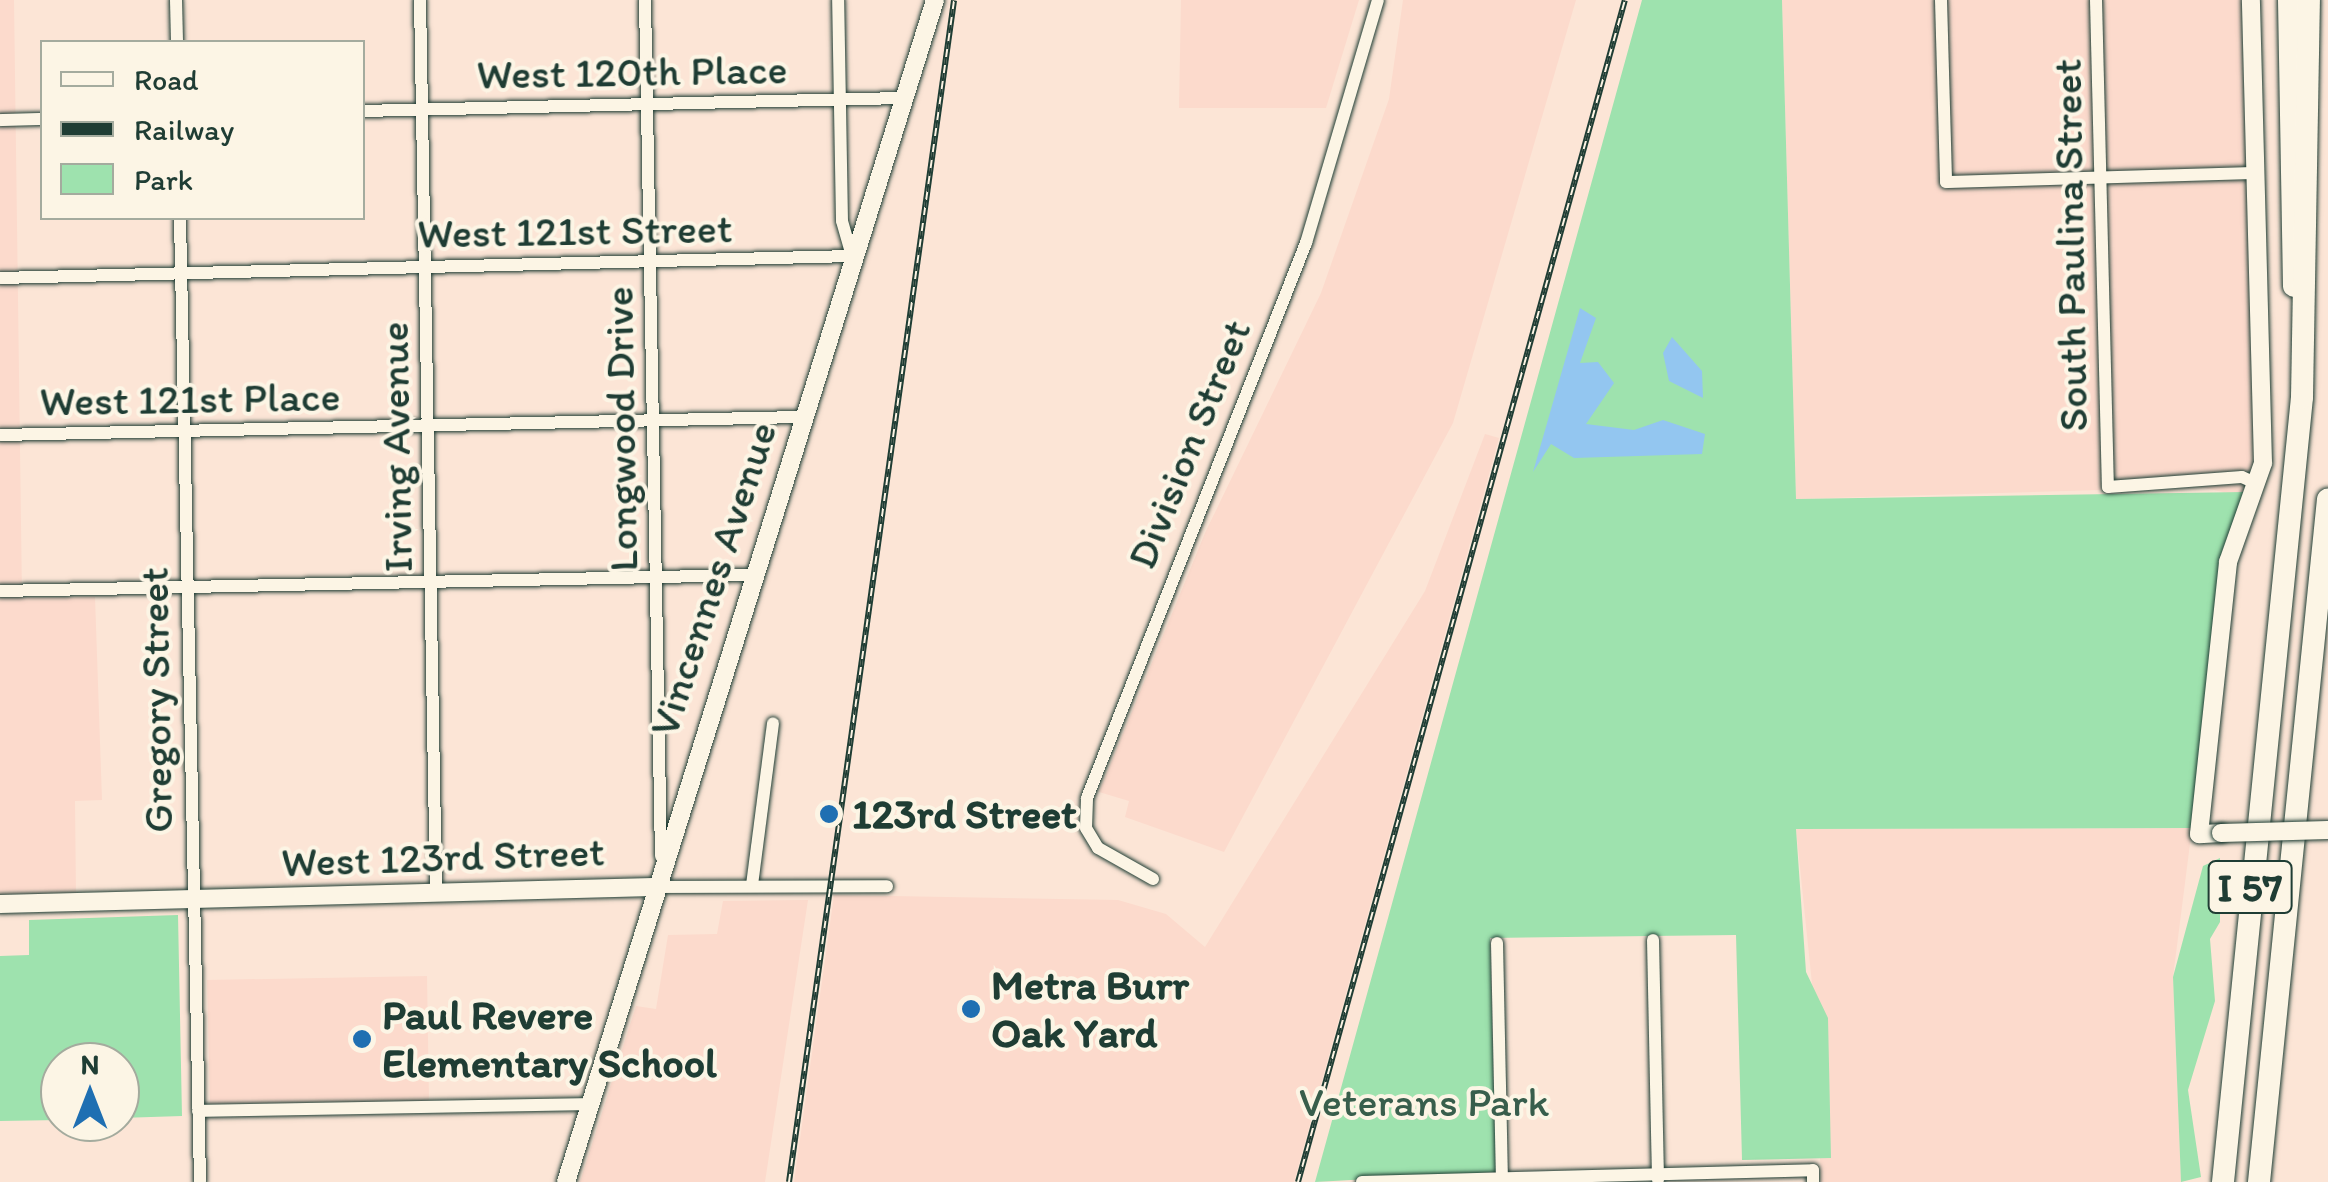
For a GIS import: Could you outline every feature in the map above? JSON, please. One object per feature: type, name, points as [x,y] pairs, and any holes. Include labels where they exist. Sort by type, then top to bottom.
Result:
[{"type":"highway","points":[[2280,592],[2295,273],[2290,0]]},
{"type":"highway","name":"I 57","points":[[2223,1182],[2309,300],[2309,0]]},
{"type":"highway","name":"I 57","points":[[2262,1182],[2265,1113],[2328,499]]},
{"type":"main road","name":"Vincennes Avenue","points":[[566,1182],[661,856],[935,0]]},
{"type":"main road","points":[[2251,0],[2258,484],[2228,562],[2199,834],[2328,830]]},
{"type":"main road","name":"West 123rd Street","points":[[0,904],[653,886]]},
{"type":"street","points":[[176,0],[177,40]]},
{"type":"street","name":"Irving Avenue","points":[[420,0],[436,892]]},
{"type":"street","name":"Longwood Drive","points":[[645,0],[661,856]]},
{"type":"street","points":[[838,0],[842,221],[852,256]]},
{"type":"street","name":"Division Street","points":[[1153,879],[1098,848],[1086,828],[1087,798],[1306,244],[1378,0]]},
{"type":"street","points":[[1941,0],[1946,182],[2255,173]]},
{"type":"street","name":"South Paulina Street","points":[[2096,0],[2108,488],[2242,478],[2258,484]]},
{"type":"street","name":"West 120th Place","points":[[365,111],[903,98]]},
{"type":"street","points":[[0,120],[40,119]]},
{"type":"street","name":"Gregory Street","points":[[180,220],[200,1182]]},
{"type":"street","name":"West 121st Street","points":[[0,278],[852,256]]},
{"type":"street","name":"West 121st Place","points":[[0,436],[801,418]]},
{"type":"street","points":[[0,591],[752,575]]},
{"type":"street","points":[[752,886],[772,723]]},
{"type":"street","name":"West 123rd Street","points":[[653,886],[887,886]]},
{"type":"street","points":[[1653,940],[1658,1178]]},
{"type":"street","points":[[1497,943],[1502,1180]]},
{"type":"street","points":[[198,1111],[586,1104]]},
{"type":"street","points":[[1362,1182],[1813,1176]]},
{"type":"shaded area","points":[[0,0],[14,0],[22,598],[95,597],[102,800],[75,801],[76,895],[0,895]]},
{"type":"shaded area","points":[[1181,0],[1359,0],[1326,108],[1179,108]]},
{"type":"shaded area","points":[[1403,0],[1576,0],[1453,423],[1224,852],[1125,817],[1129,801],[1099,792],[1205,533],[1321,293],[1389,99]]},
{"type":"shaded area","points":[[1782,0],[2245,0],[2256,458],[2246,497],[2200,487],[1796,499]]},
{"type":"shaded area","points":[[1485,434],[1499,438],[1294,1182],[794,1182],[834,895],[1118,900],[1166,914],[1205,947],[1425,591]]},
{"type":"shaded area","points":[[2192,828],[2173,977],[2181,1182],[1821,1182],[1820,1158],[1830,1158],[1796,829]]},
{"type":"shaded area","points":[[808,900],[765,1182],[580,1182],[636,1006],[656,1009],[668,935],[717,934],[723,901]]},
{"type":"shaded area","name":"Paul Revere Elementary School","points":[[427,976],[429,1101],[210,1104],[207,980]]},
{"type":"green space","name":"Veterans Park","points":[[1642,0],[1782,0],[1796,499],[2245,492],[2220,559],[2192,828],[1796,829],[1806,972],[1828,1018],[1831,1158],[1742,1160],[1736,935],[1490,938],[1496,1172],[1315,1182]]},
{"type":"green space","points":[[2220,858],[2220,922],[2210,939],[2215,1001],[2188,1090],[2201,1177],[2181,1182],[2173,977],[2203,866]]},
{"type":"green space","points":[[178,915],[182,1116],[140,1117],[140,1042],[40,1042],[40,1120],[0,1121],[0,956],[29,955],[29,920]]},
{"type":"water","points":[[1580,308],[1596,318],[1580,363],[1598,362],[1614,383],[1586,424],[1634,430],[1663,420],[1705,434],[1702,454],[1574,458],[1551,444],[1533,472]]},
{"type":"water","points":[[1672,337],[1702,371],[1703,398],[1669,381],[1663,353]]},
{"type":"railway","points":[[789,1182],[954,0]]},
{"type":"railway","points":[[1298,1182],[1625,0]]},
{"type":"place","name":"123rd Street","points":[[829,814]]},
{"type":"place","name":"Metra Burr Oak Yard","points":[[971,1009]]},
{"type":"place","name":"Paul Revere Elementary School","points":[[362,1039]]}]
